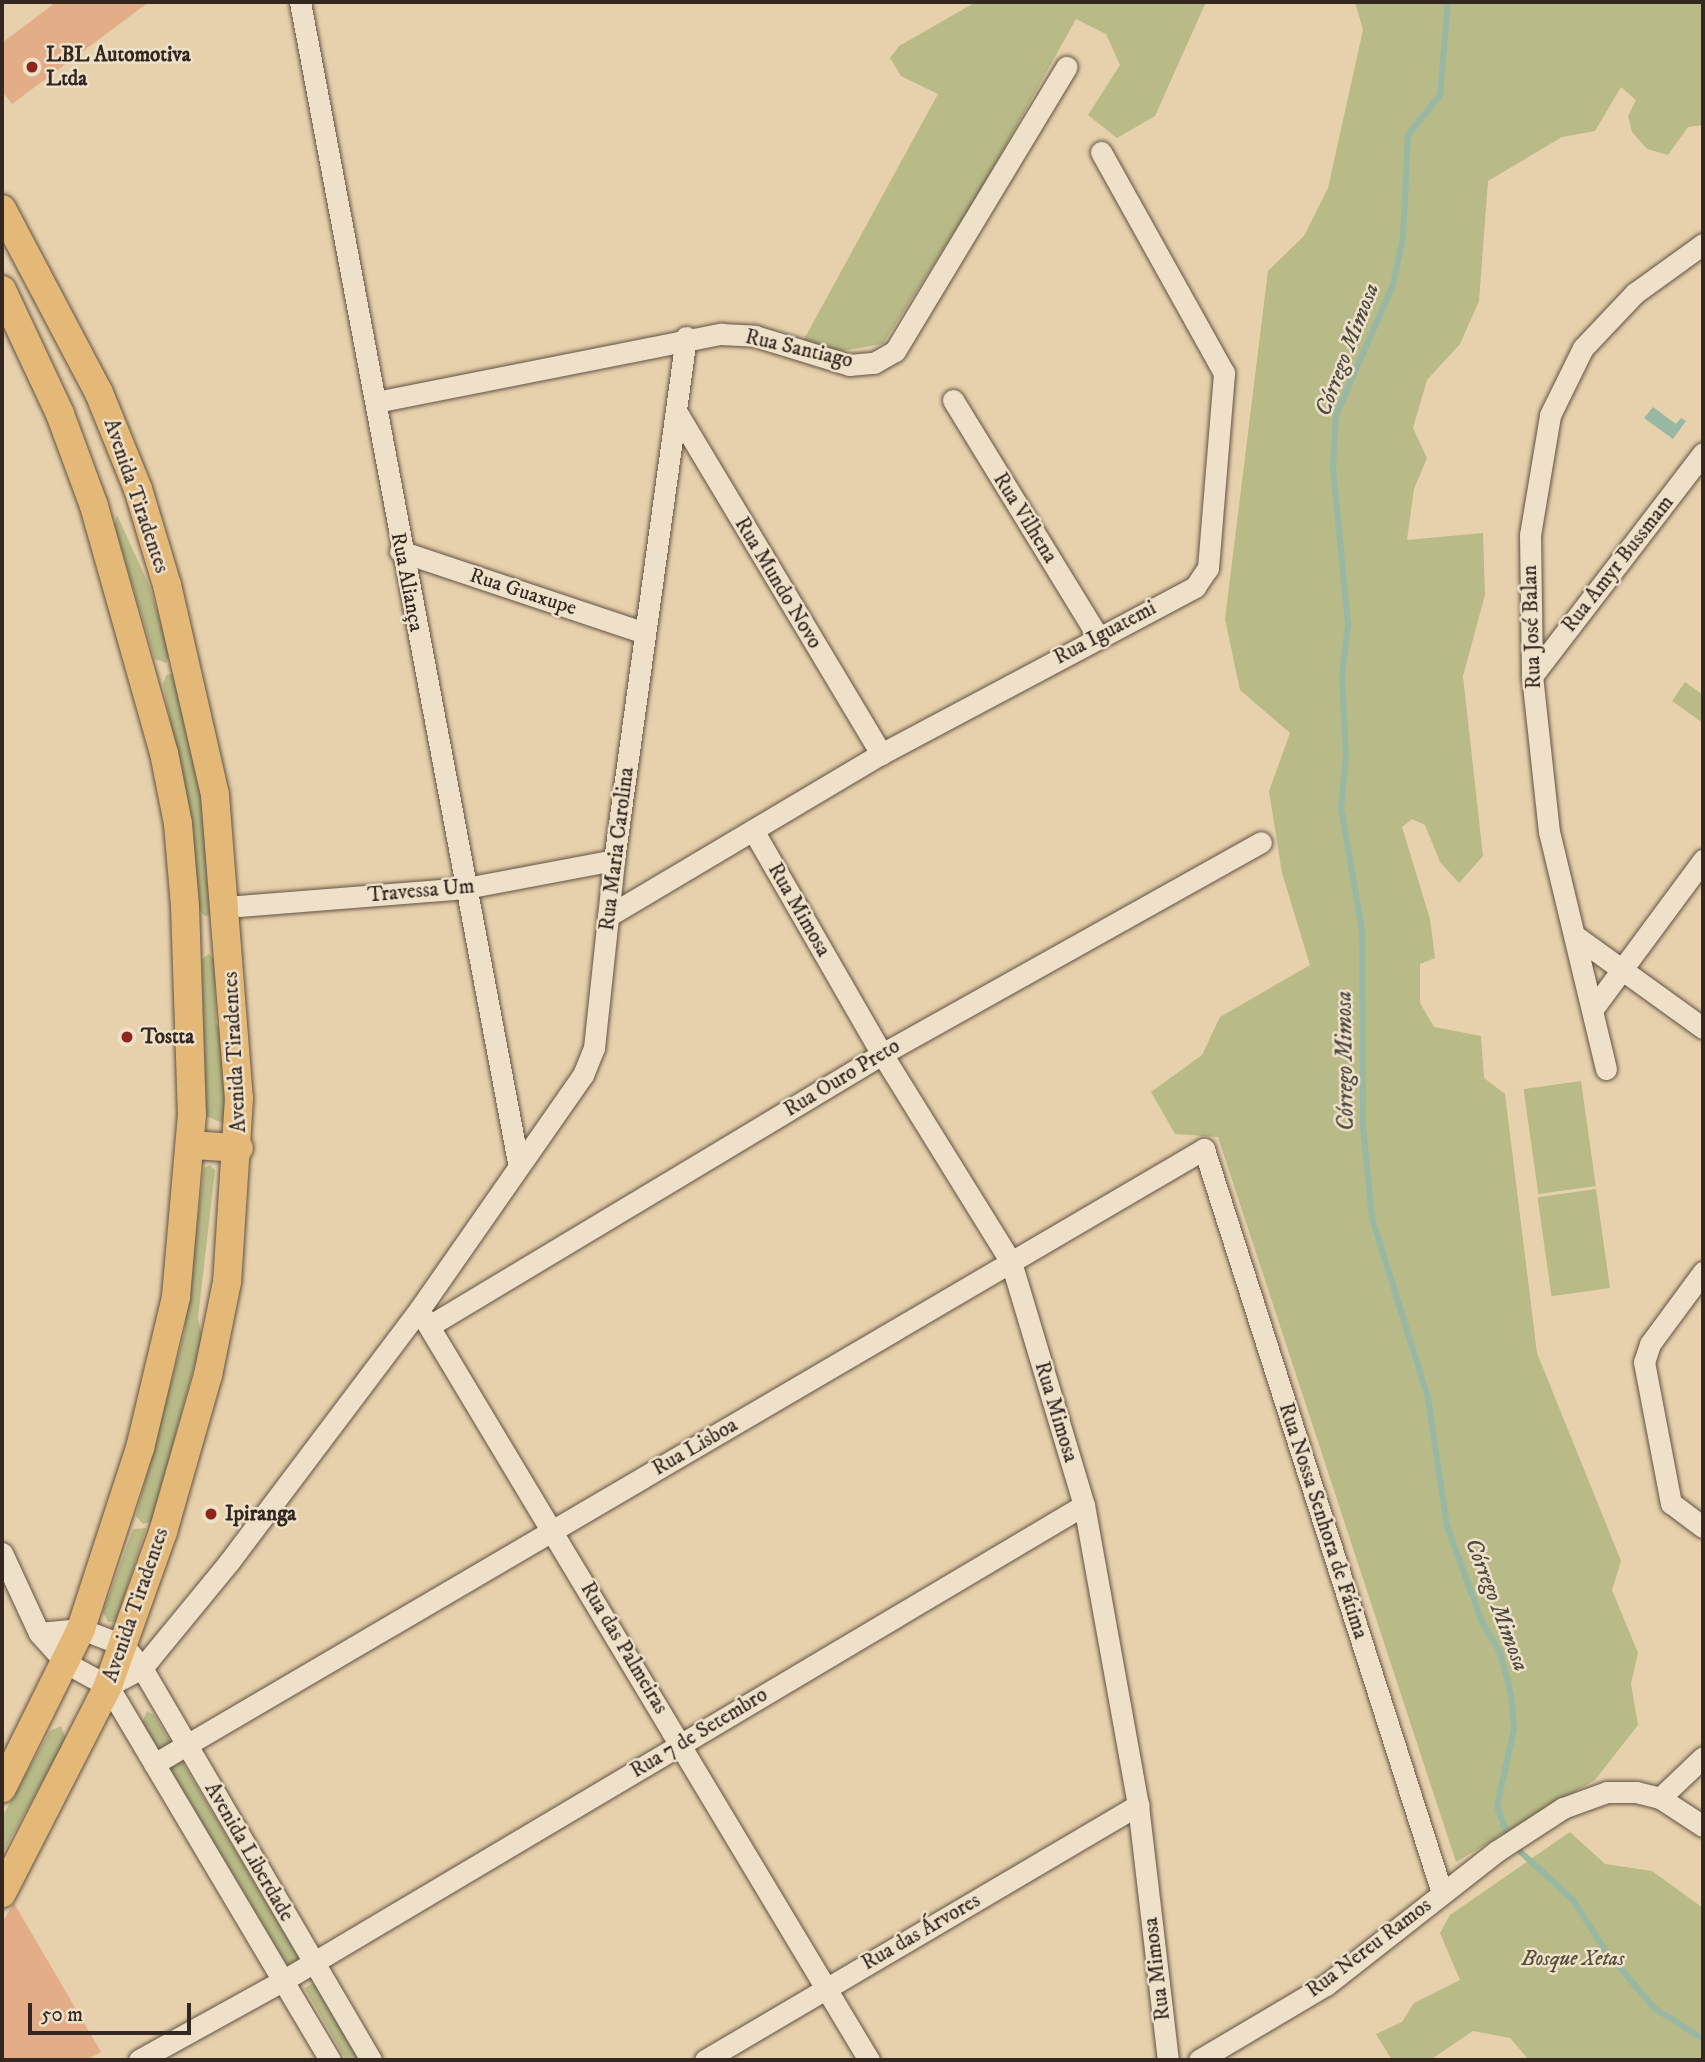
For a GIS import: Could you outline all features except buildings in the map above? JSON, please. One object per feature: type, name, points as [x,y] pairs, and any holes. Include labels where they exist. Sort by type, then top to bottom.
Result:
[{"type":"main road","name":"Avenida Tiradentes","points":[[2,209],[58,311],[124,451],[167,585],[215,795],[228,936],[239,1148],[218,1331],[163,1532],[108,1686],[2,1893]]},
{"type":"main road","name":"Avenida Tiradentes","points":[[2,290],[78,463],[142,674],[178,824],[187,939],[191,1145],[176,1297],[159,1373],[81,1629],[2,1788]]},
{"type":"main road","points":[[142,674],[185,664]]},
{"type":"main road","points":[[187,939],[228,936]]},
{"type":"main road","points":[[191,1145],[239,1148]]},
{"type":"street","name":"Rua Aliança","points":[[300,2],[376,401],[400,551],[518,1162]]},
{"type":"street","name":"Rua Santiago","points":[[376,401],[686,337],[755,336],[849,365],[874,363],[895,351],[1066,66]]},
{"type":"street","name":"Rua Iguatemi","points":[[608,916],[881,754],[1097,635],[1195,587],[1208,568],[1224,395],[1223,373],[1213,349],[1101,152]]},
{"type":"street","name":"Rua José Balan","points":[[1606,1069],[1549,832],[1532,676],[1530,535],[1539,466],[1563,383],[1608,318],[1663,270],[1703,244]]},
{"type":"street","name":"Rua Maria Carolina","points":[[142,1668],[424,1318],[518,1162],[583,1075],[594,1048],[614,860],[686,337]]},
{"type":"street","name":"Rua Vilhena","points":[[953,400],[1097,635]]},
{"type":"street","name":"Rua Mundo Novo","points":[[676,411],[881,754]]},
{"type":"street","name":"Rua Amyr Bussmam","points":[[1532,676],[1703,453]]},
{"type":"street","name":"Rua Guaxupe","points":[[400,551],[645,633]]},
{"type":"street","name":"Rua Mimosa","points":[[753,830],[882,1054],[1011,1262],[1084,1505],[1138,1805],[1168,2060]]},
{"type":"street","name":"Rua Ouro Preto","points":[[424,1318],[882,1054],[1261,842]]},
{"type":"street","name":"Travessa Um","points":[[226,907],[466,888],[614,860]]},
{"type":"street","points":[[1592,1010],[1703,860]]},
{"type":"street","points":[[1574,935],[1703,1028]]},
{"type":"street","name":"Rua Lisboa","points":[[155,1764],[1204,1149]]},
{"type":"street","name":"Rua Nossa Senhora de Fátima","points":[[1204,1149],[1442,1893]]},
{"type":"street","points":[[1703,1272],[1650,1344],[1644,1362],[1671,1503],[1703,1527]]},
{"type":"street","name":"Rua das Palmeiras","points":[[424,1318],[554,1529],[869,2060]]},
{"type":"street","name":"Rua 7 de Setembro","points":[[284,1980],[1084,1505]]},
{"type":"street","points":[[2,1553],[39,1633],[66,1663],[108,1686],[142,1668]]},
{"type":"street","points":[[39,1633],[81,1629],[124,1646]]},
{"type":"street","name":"Avenida Liberdade","points":[[124,1646],[142,1668],[371,2060]]},
{"type":"street","name":"Avenida Liberdade","points":[[108,1686],[330,2060]]},
{"type":"street","points":[[1703,1757],[1660,1798],[1703,1826]]},
{"type":"street","name":"Rua Nereu Ramos","points":[[1199,2060],[1326,1985],[1497,1851],[1563,1808],[1607,1792],[1660,1798]]},
{"type":"street","name":"Rua das Árvores","points":[[705,2060],[1138,1805]]},
{"type":"street","points":[[139,2060],[284,1980]]},
{"type":"green space","points":[[976,2],[1206,2],[1155,116],[1117,138],[1088,115],[1120,65],[1106,34],[1076,19],[982,188],[883,344],[840,351],[802,343],[938,94],[901,76],[890,58],[899,46]]},
{"type":"green space","points":[[1355,2],[1703,2],[1703,125],[1688,127],[1668,155],[1647,149],[1632,132],[1628,116],[1636,100],[1621,87],[1595,131],[1562,137],[1488,181],[1479,301],[1460,344],[1427,380],[1413,428],[1427,458],[1414,489],[1407,540],[1483,533],[1485,595],[1463,676],[1483,856],[1459,883],[1440,862],[1425,825],[1412,819],[1402,827],[1430,919],[1435,958],[1420,964],[1420,1003],[1434,1027],[1481,1036],[1484,1078],[1505,1094],[1537,1353],[1621,1561],[1612,1590],[1638,1653],[1631,1684],[1638,1725],[1595,1780],[1456,1862],[1218,1137],[1175,1134],[1151,1092],[1202,1055],[1220,1017],[1310,965],[1282,873],[1269,791],[1290,733],[1240,690],[1225,619],[1268,271],[1304,236],[1328,188],[1363,30]]},
{"type":"green space","points":[[117,515],[149,585],[170,653],[166,663],[155,659],[114,525]]},
{"type":"green space","points":[[176,673],[201,771],[211,915],[205,916],[198,909],[185,795],[163,684],[166,675]]},
{"type":"green space","points":[[1685,682],[1703,695],[1703,723],[1672,701]]},
{"type":"green space","points":[[209,954],[214,959],[216,1023],[228,1043],[225,1124],[206,1116],[202,959]]},
{"type":"green space","points":[[1581,1081],[1596,1186],[1538,1194],[1524,1089]]},
{"type":"green space","points":[[210,1165],[215,1170],[198,1318],[202,1337],[152,1521],[143,1524],[136,1516],[184,1334],[204,1168]]},
{"type":"green space","points":[[1596,1189],[1610,1288],[1551,1296],[1538,1197]]},
{"type":"green space","points":[[146,1528],[116,1622],[108,1622],[103,1612],[133,1529]]},
{"type":"green space","points":[[147,1711],[154,1715],[300,1959],[289,1965],[284,1960],[142,1722]]},
{"type":"green space","points":[[61,1726],[66,1739],[2,1854],[2,1817],[50,1731]]},
{"type":"green space","name":"Bosque Xetas","points":[[1570,1832],[1605,1864],[1652,1871],[1703,1908],[1703,2060],[1529,2060],[1510,2038],[1473,2031],[1430,2060],[1392,2060],[1376,2034],[1402,2022],[1414,2003],[1460,1980],[1440,1933],[1450,1915]]},
{"type":"green space","points":[[315,1982],[360,2060],[346,2060],[305,1988]]},
{"type":"shaded area","points":[[1653,407],[1676,424],[1681,418],[1686,421],[1673,439],[1644,418]]},
{"type":"waterway","name":"Córrego Mimosa","points":[[1448,2],[1440,95],[1408,135],[1403,237],[1393,285],[1336,415],[1333,468],[1348,625],[1342,676],[1346,757],[1341,808],[1362,929],[1363,1126],[1372,1218],[1428,1398],[1447,1526],[1482,1622],[1500,1652],[1511,1694],[1514,1729],[1497,1806],[1508,1837]]},
{"type":"waterway","name":"Córrego Mimosa","points":[[1514,1846],[1573,1900],[1605,1950],[1654,2008],[1703,2039]]},
{"type":"place","name":"LBL Automotiva Ltda","points":[[32,67]]},
{"type":"place","name":"Tostta","points":[[127,1037]]},
{"type":"place","name":"Ipiranga","points":[[211,1514]]}]
